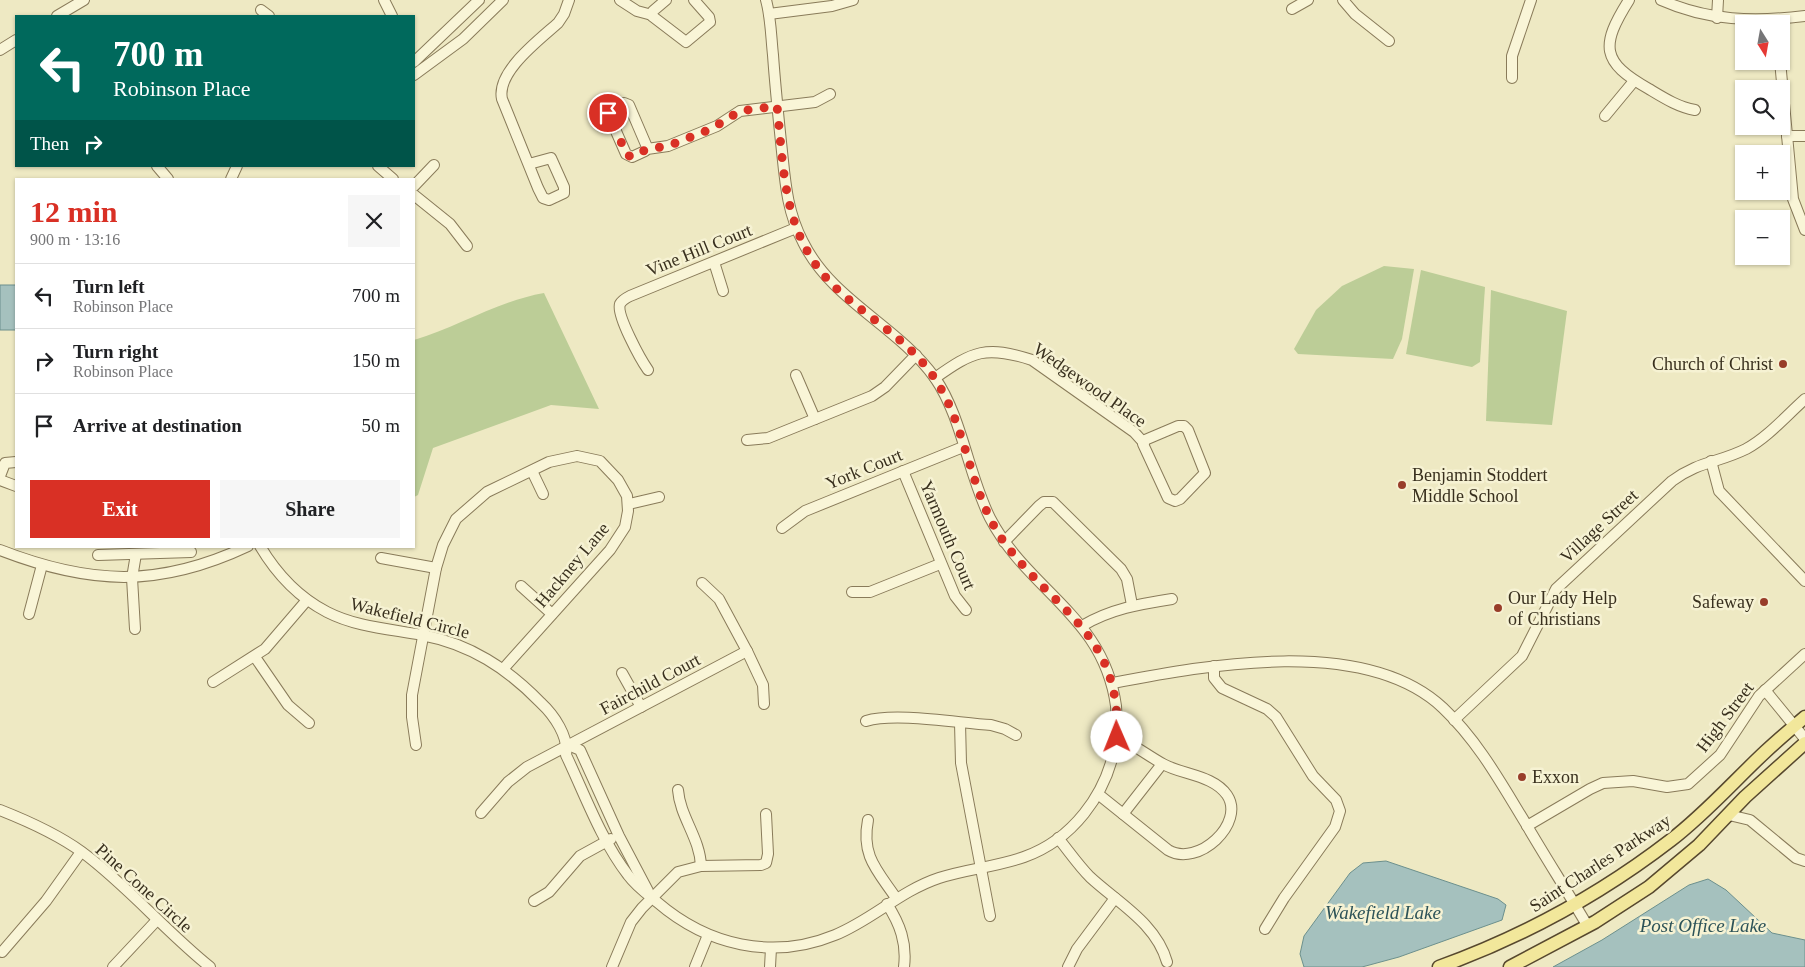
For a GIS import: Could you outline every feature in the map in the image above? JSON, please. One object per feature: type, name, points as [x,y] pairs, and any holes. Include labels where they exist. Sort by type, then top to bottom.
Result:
[{"type":"main road","name":"Saint Charles Parkway","points":[[1439,967],[1511,938],[1574,904],[1672,840],[1805,717]]},
{"type":"main road","points":[[1510,967],[1587,925],[1649,887],[1699,845],[1805,741]]},
{"type":"street","points":[[59,15],[84,0]]},
{"type":"street","points":[[384,0],[392,15]]},
{"type":"street","points":[[415,58],[478,0]]},
{"type":"street","points":[[415,75],[463,39],[503,0]]},
{"type":"street","points":[[529,164],[502,99],[501,87],[508,71],[558,23],[564,14],[569,0]]},
{"type":"street","points":[[620,0],[637,11],[652,15],[680,39],[688,41],[710,22],[709,17],[694,0]]},
{"type":"street","points":[[652,15],[666,0]]},
{"type":"street","name":"Wakefield Circle","points":[[261,548],[276,570],[307,600],[345,620],[424,635],[472,649],[504,668],[551,712],[568,745],[566,755],[606,841],[628,876],[678,919],[708,935],[747,946],[771,948],[801,945],[833,936],[856,925],[892,901],[934,880],[1027,856],[1058,838],[1082,816],[1098,794],[1110,768],[1117,737],[1113,684],[1085,629],[1004,542],[983,503],[950,406],[935,378],[916,355],[829,281],[810,255],[796,228],[786,198],[769,14],[766,0]]},
{"type":"street","points":[[769,14],[832,6],[853,0]]},
{"type":"street","points":[[1292,9],[1308,0]]},
{"type":"street","points":[[1343,0],[1360,19],[1389,41]]},
{"type":"street","points":[[1512,78],[1512,56],[1531,0]]},
{"type":"street","points":[[1629,0],[1611,30],[1609,45],[1616,65],[1634,81],[1682,108],[1695,110]]},
{"type":"street","points":[[1661,0],[1684,9],[1717,18],[1735,20]]},
{"type":"street","points":[[1717,18],[1718,0]]},
{"type":"street","points":[[260,10],[268,15]]},
{"type":"street","points":[[1790,19],[1805,16]]},
{"type":"street","points":[[0,50],[15,41]]},
{"type":"street","points":[[1781,70],[1793,199],[1805,230]]},
{"type":"street","points":[[1605,116],[1634,81]]},
{"type":"street","points":[[647,149],[629,105],[624,102],[610,109],[609,115],[627,155],[632,157],[647,149],[668,146],[711,129],[740,111],[815,102],[830,94]]},
{"type":"street","points":[[1787,136],[1805,136]]},
{"type":"street","points":[[415,185],[434,164]]},
{"type":"street","points":[[158,167],[167,178]]},
{"type":"street","points":[[379,167],[393,178]]},
{"type":"street","points":[[415,196],[450,224],[467,246]]},
{"type":"street","name":"Vine Hill Court","points":[[648,370],[638,355],[620,308],[622,302],[630,296],[796,228]]},
{"type":"street","points":[[714,262],[723,291]]},
{"type":"street","name":"Wedgewood Place","points":[[935,378],[975,353],[1003,352],[1032,360],[1134,432],[1144,443],[1170,500],[1178,500],[1203,477],[1204,468],[1188,430],[1184,426],[1178,426],[1144,443]]},
{"type":"street","points":[[747,440],[768,438],[879,391],[916,355]]},
{"type":"street","points":[[796,375],[815,419]]},
{"type":"street","name":"Village Street","points":[[1454,720],[1522,656],[1556,589],[1672,481],[1694,467],[1735,454],[1753,445],[1804,403]]},
{"type":"street","name":"York Court","points":[[782,528],[805,511],[963,447]]},
{"type":"street","points":[[416,745],[412,717],[412,695],[436,568],[448,533],[462,512],[487,492],[562,458],[577,456],[594,459],[606,466],[618,480],[629,504],[658,497]]},
{"type":"street","points":[[1711,461],[1719,491],[1805,581]]},
{"type":"street","points":[[0,476],[5,463],[15,462]]},
{"type":"street","points":[[532,471],[544,494]]},
{"type":"street","name":"Yarmouth Court","points":[[902,471],[940,564],[955,596],[966,610]]},
{"type":"street","points":[[0,480],[15,486]]},
{"type":"street","points":[[1004,542],[1039,506],[1044,502],[1053,502],[1121,569],[1127,579],[1132,604]]},
{"type":"street","name":"Hackney Lane","points":[[504,668],[616,542],[625,527],[629,504]]},
{"type":"street","points":[[0,550],[42,565],[86,575],[132,578],[197,566],[243,548]]},
{"type":"street","points":[[98,555],[191,552]]},
{"type":"street","points":[[135,629],[132,578],[136,554]]},
{"type":"street","points":[[381,558],[436,568]]},
{"type":"street","points":[[852,592],[864,594],[880,589],[940,564]]},
{"type":"street","points":[[29,614],[42,565]]},
{"type":"street","points":[[702,583],[719,599],[747,651],[763,685],[764,704]]},
{"type":"street","points":[[521,586],[552,614]]},
{"type":"street","points":[[1085,629],[1132,604],[1172,599]]},
{"type":"street","points":[[213,682],[255,657],[274,641],[307,600]]},
{"type":"street","name":"Fairchild Court","points":[[481,813],[517,774],[568,745],[747,651]]},
{"type":"street","name":"High Street","points":[[1527,826],[1590,788],[1603,783],[1626,780],[1667,788],[1686,785],[1720,755],[1765,690],[1805,654]]},
{"type":"street","points":[[255,657],[288,705],[308,723]]},
{"type":"street","points":[[1113,684],[1214,666],[1252,663],[1330,663],[1364,669],[1395,679],[1411,687],[1441,706],[1474,741],[1587,925]]},
{"type":"street","points":[[1214,666],[1214,678],[1222,688],[1273,713],[1313,776],[1332,796],[1339,808],[1335,827],[1284,898],[1265,929]]},
{"type":"street","points":[[622,673],[640,707]]},
{"type":"street","points":[[1765,690],[1805,741]]},
{"type":"street","points":[[866,721],[883,717],[999,726],[1016,735]]},
{"type":"street","points":[[960,723],[961,763],[990,916]]},
{"type":"street","points":[[1098,794],[1168,850],[1177,854],[1190,855],[1210,846],[1223,830],[1231,808],[1229,798],[1211,782],[1162,764],[1117,737]]},
{"type":"street","name":"Wakefield Circle","points":[[568,745],[580,750],[619,836],[652,898]]},
{"type":"street","points":[[1123,814],[1162,764]]},
{"type":"street","points":[[678,790],[680,806],[699,848],[701,866]]},
{"type":"street","name":"Pine Cone Circle","points":[[0,810],[54,835],[82,852],[131,893],[157,920],[210,967]]},
{"type":"street","points":[[612,967],[631,922],[678,872],[701,866],[761,865],[766,862],[768,854],[766,814]]},
{"type":"street","points":[[1729,815],[1750,820],[1796,858],[1805,861]]},
{"type":"street","points":[[868,820],[865,843],[869,857],[892,901],[903,936],[905,951],[904,967]]},
{"type":"street","points":[[534,901],[549,892],[576,860],[606,841],[619,836]]},
{"type":"street","points":[[1058,838],[1085,872],[1131,910],[1152,934],[1163,950],[1167,962]]},
{"type":"street","points":[[2,952],[46,901],[82,852]]},
{"type":"street","points":[[1068,967],[1077,949],[1116,898]]},
{"type":"street","points":[[113,967],[157,920]]},
{"type":"street","points":[[695,967],[708,935]]},
{"type":"street","points":[[770,967],[771,948]]},
{"type":"green space","points":[[1384,266],[1414,269],[1402,339],[1393,359],[1298,354],[1294,349],[1316,310],[1342,286]]},
{"type":"green space","points":[[1421,270],[1485,287],[1480,362],[1472,367],[1406,354]]},
{"type":"green space","points":[[1491,290],[1567,311],[1552,425],[1486,421]]},
{"type":"green space","points":[[544,293],[599,409],[551,405],[433,448],[418,495],[415,496],[415,340],[527,297]]},
{"type":"water","points":[[0,285],[15,285],[15,330],[0,330]]},
{"type":"water","name":"Wakefield Lake","points":[[1386,861],[1498,899],[1506,905],[1502,920],[1399,957],[1362,967],[1304,967],[1300,954],[1304,936],[1350,873],[1363,863]]},
{"type":"water","name":"Post Office Lake","points":[[1708,879],[1726,890],[1772,933],[1805,940],[1805,967],[1553,967],[1602,940],[1689,885]]},
{"type":"place","name":"Church of Christ","points":[[1783,364]]},
{"type":"place","name":"Benjamin Stoddert Middle School","points":[[1402,485]]},
{"type":"place","name":"Safeway","points":[[1764,602]]},
{"type":"place","name":"Our Lady Help of Christians","points":[[1498,608]]},
{"type":"place","name":"Exxon","points":[[1522,777]]},
{"type":"route","points":[[608,113],[627,155],[632,157],[647,149],[660,149],[711,129],[740,111],[777,106],[786,198],[792,219],[810,255],[829,281],[916,355],[935,378],[950,406],[983,503],[1004,542],[1082,626],[1101,656],[1113,684],[1117,716],[1117,737]]}]
